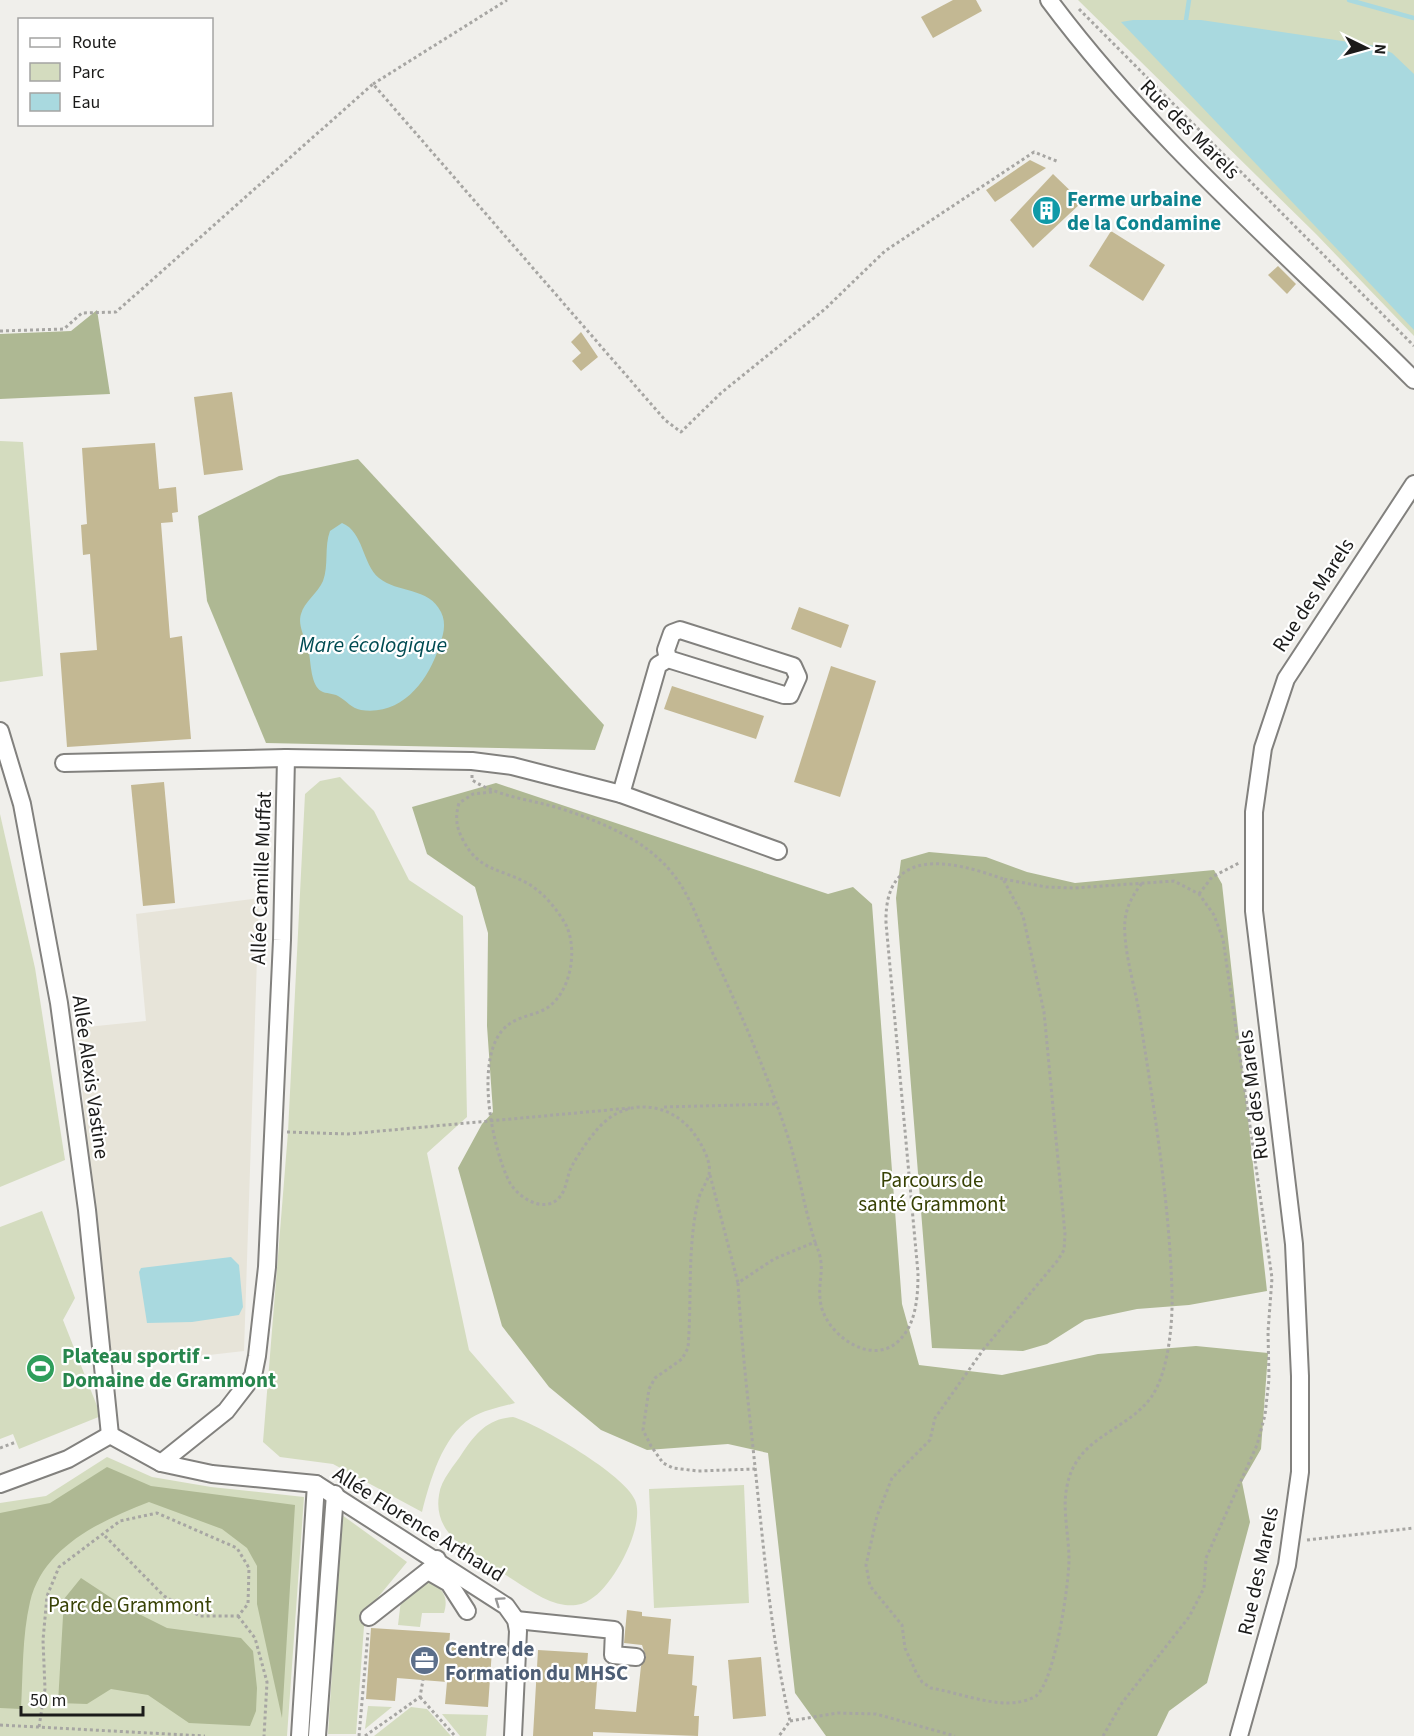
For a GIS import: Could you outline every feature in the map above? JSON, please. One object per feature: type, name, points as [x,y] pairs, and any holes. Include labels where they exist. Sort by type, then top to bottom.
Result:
[{"type":"street","name":"Rue des Marels","points":[[1049,0],[1076,38],[1117,87],[1414,380]]},
{"type":"street","name":"Rue des Marels","points":[[1239,1736],[1260,1670],[1287,1565],[1300,1472],[1300,1376],[1293,1244],[1254,911],[1254,812],[1263,748],[1286,679],[1414,484]]},
{"type":"street","points":[[621,794],[658,665],[668,659],[784,695],[794,690],[798,677],[794,666],[680,630],[672,633],[666,650],[668,659]]},
{"type":"street","name":"Allée Alexis Vastine","points":[[0,731],[22,804],[59,1003],[87,1210],[110,1435]]},
{"type":"street","points":[[64,764],[286,758],[472,761],[512,766],[621,794],[778,851]]},
{"type":"street","name":"Allée Camille Muffat","points":[[161,1463],[226,1411],[253,1376],[267,1267],[282,940],[286,758]]},
{"type":"street","points":[[0,1484],[68,1459],[110,1435]]},
{"type":"street","name":"Allée Florence Arthaud","points":[[110,1435],[161,1463],[212,1474],[316,1484],[335,1494],[432,1565],[506,1606],[516,1620]]},
{"type":"street","points":[[300,1736],[316,1484]]},
{"type":"street","points":[[318,1736],[335,1494]]},
{"type":"street","points":[[369,1617],[432,1565],[449,1583],[467,1611]]},
{"type":"street","points":[[513,1736],[519,1630],[516,1620],[614,1629],[613,1655],[636,1657]]},
{"type":"path","points":[[0,331],[64,329],[82,313],[116,312],[373,84],[507,0]]},
{"type":"path","points":[[1076,6],[1414,346]]},
{"type":"path","points":[[373,84],[665,420],[681,432],[721,393],[825,309],[885,251],[1034,152],[1059,162]]},
{"type":"path","points":[[472,761],[472,780],[492,792],[561,809],[602,824],[637,842],[671,871],[686,891],[758,1052],[788,1138],[815,1242],[823,1258],[821,1305],[824,1314],[842,1337],[861,1349],[875,1352],[888,1350],[902,1339],[910,1326],[918,1290],[886,923],[891,884],[902,872],[919,865],[962,867],[1003,879],[1047,887],[1074,888],[1174,881],[1199,894],[1214,915],[1223,939],[1272,1278],[1266,1406],[1257,1445],[1206,1558],[1204,1588],[1183,1624],[1122,1702],[1103,1736]]},
{"type":"path","points":[[492,792],[473,794],[459,804],[456,813],[456,828],[471,855],[481,863],[529,884],[548,900],[566,926],[570,939],[570,962],[562,993],[547,1008],[507,1025],[488,1059],[487,1077],[492,1120],[511,1184],[525,1200],[548,1204],[558,1199],[566,1186],[571,1166],[608,1119],[635,1108]]},
{"type":"path","points":[[1199,894],[1212,877],[1241,861],[1254,846]]},
{"type":"path","points":[[1003,879],[1023,916],[1044,1012],[1065,1234],[1064,1250],[983,1350],[955,1389],[935,1418],[930,1440],[892,1478],[877,1516],[866,1565],[870,1586],[902,1625],[905,1648],[922,1682],[931,1688],[999,1702],[1018,1702],[1036,1696],[1050,1673],[1069,1562],[1066,1490],[1070,1472],[1094,1440],[1122,1424],[1152,1395],[1169,1348],[1172,1293],[1165,1194],[1138,1005],[1125,936],[1126,909],[1142,883]]},
{"type":"path","points":[[273,1131],[348,1134],[635,1108],[776,1104]]},
{"type":"path","points":[[658,1107],[683,1120],[702,1143],[738,1283],[741,1343],[754,1469],[780,1679],[790,1721]]},
{"type":"path","points":[[709,1173],[698,1202],[691,1264],[688,1348],[682,1359],[655,1378],[649,1389],[644,1430],[651,1446],[663,1463],[673,1468],[698,1471],[754,1469]]},
{"type":"path","points":[[738,1283],[774,1259],[815,1242]]},
{"type":"path","points":[[0,1448],[16,1442]]},
{"type":"path","points":[[39,1727],[45,1689],[43,1640],[47,1596],[59,1567],[105,1536],[120,1521],[157,1513],[237,1548],[249,1568],[248,1604],[238,1616]]},
{"type":"path","points":[[1308,1540],[1414,1528]]},
{"type":"path","points":[[105,1536],[164,1596],[200,1616],[238,1616]]},
{"type":"path","points":[[238,1616],[255,1638],[267,1682],[264,1736]]},
{"type":"path","points":[[359,1736],[369,1617]]},
{"type":"path","points":[[365,1736],[420,1697],[423,1680]]},
{"type":"path","points":[[420,1697],[455,1736]]},
{"type":"path","points":[[779,1736],[790,1721],[838,1713],[876,1714],[955,1736]]},
{"type":"path","points":[[0,1725],[205,1736]]},
{"type":"shaded area","points":[[259,898],[244,1351],[113,1366],[90,1179],[77,1028],[146,1021],[136,914]]},
{"type":"green space","points":[[1078,0],[1414,0],[1414,336],[1316,234]]},
{"type":"green space","points":[[97,310],[110,394],[0,399],[0,334],[71,331]]},
{"type":"green space","points":[[0,441],[23,442],[43,676],[0,682]]},
{"type":"green space","points":[[358,459],[604,725],[595,750],[266,743],[207,601],[198,516],[279,476]]},
{"type":"green space","points":[[340,777],[374,811],[409,880],[463,916],[467,1117],[427,1153],[469,1350],[515,1403],[476,1415],[452,1436],[439,1460],[422,1512],[333,1464],[280,1457],[263,1442],[288,1132],[305,794],[320,781]]},
{"type":"green space","name":"Parcours de santé Grammont","points":[[496,783],[828,894],[853,887],[872,904],[902,1304],[919,1365],[1002,1375],[1098,1354],[1196,1346],[1268,1353],[1261,1449],[1242,1482],[1250,1522],[1207,1683],[1169,1711],[1157,1736],[826,1736],[795,1693],[768,1453],[728,1444],[647,1450],[601,1430],[549,1387],[502,1326],[458,1168],[482,1124],[493,1112],[487,1026],[488,933],[475,887],[427,854],[412,807]]},
{"type":"green space","points":[[0,814],[35,968],[65,1160],[0,1187]]},
{"type":"green space","points":[[929,852],[986,857],[1027,872],[1075,883],[1214,870],[1222,884],[1267,1291],[1189,1305],[1137,1309],[1085,1320],[1047,1344],[1023,1351],[932,1348],[896,898],[901,860]]},
{"type":"green space","name":"Plateau sportif - Domaine de Grammont","points":[[42,1211],[75,1298],[63,1320],[101,1416],[19,1449],[13,1434],[0,1439],[0,1227]]},
{"type":"green space","points":[[513,1417],[542,1430],[580,1452],[616,1478],[635,1500],[636,1525],[625,1554],[609,1582],[585,1603],[565,1605],[533,1592],[469,1552],[449,1533],[442,1522],[439,1495],[442,1483],[449,1472],[473,1438],[484,1428],[497,1420]]},
{"type":"green space","name":"Parc de Grammont","points":[[107,1457],[152,1477],[211,1487],[304,1497],[287,1736],[0,1736],[0,1503],[46,1496]]},
{"type":"green space","points":[[107,1467],[151,1486],[295,1505],[282,1718],[257,1604],[257,1566],[247,1548],[222,1529],[149,1502],[93,1527],[60,1551],[47,1566],[37,1583],[27,1615],[21,1709],[0,1708],[0,1513],[50,1503]]},
{"type":"green space","points":[[744,1485],[749,1603],[654,1608],[649,1489]]},
{"type":"green space","points":[[342,1515],[407,1562],[365,1613],[356,1734],[328,1734]]},
{"type":"green space","points":[[81,1578],[125,1607],[167,1628],[241,1638],[253,1651],[257,1688],[256,1711],[250,1726],[189,1723],[148,1695],[111,1689],[87,1704],[58,1703],[64,1599]]},
{"type":"green space","points":[[430,1580],[444,1594],[446,1603],[444,1613],[422,1613],[420,1627],[398,1625],[401,1600],[419,1583]]},
{"type":"green space","points":[[368,1706],[392,1707],[365,1729]]},
{"type":"green space","points":[[411,1707],[427,1709],[451,1736],[374,1736]]},
{"type":"green space","points":[[442,1714],[488,1715],[486,1736],[460,1736]]},
{"type":"water","points":[[1201,20],[1376,46],[1392,53],[1414,74],[1414,330],[1121,22]]},
{"type":"water","name":"Mare écologique","points":[[342,523],[355,533],[369,565],[379,578],[386,583],[429,598],[436,604],[444,621],[443,634],[434,660],[420,683],[401,702],[376,710],[358,709],[338,696],[323,692],[318,688],[313,679],[308,648],[300,623],[303,610],[323,581],[330,531]]},
{"type":"water","points":[[231,1257],[239,1265],[243,1307],[239,1315],[192,1322],[147,1323],[139,1272],[141,1268]]},
{"type":"building","points":[[953,0],[976,0],[982,11],[933,38],[921,17]]},
{"type":"building","points":[[1030,160],[1046,168],[995,202],[986,190]]},
{"type":"building","name":"Ferme urbaine de la Condamine","points":[[1053,174],[1082,202],[1033,248],[1010,220]]},
{"type":"building","points":[[1111,231],[1165,265],[1143,301],[1089,266]]},
{"type":"building","points":[[1278,266],[1296,284],[1287,294],[1268,275]]},
{"type":"building","points":[[581,332],[598,357],[581,371],[572,361],[581,353],[571,342]]},
{"type":"building","points":[[232,392],[243,470],[204,475],[194,397]]},
{"type":"building","points":[[155,443],[159,489],[176,487],[178,512],[172,513],[173,522],[161,523],[170,638],[182,636],[191,739],[67,747],[60,653],[97,650],[90,554],[83,555],[81,525],[87,524],[82,448]]},
{"type":"building","points":[[799,607],[849,625],[841,648],[791,629]]},
{"type":"building","points":[[831,666],[876,681],[840,797],[794,782]]},
{"type":"building","points":[[672,686],[764,716],[756,739],[664,709]]},
{"type":"building","points":[[164,782],[175,903],[143,906],[131,785]]},
{"type":"building","points":[[627,1610],[642,1612],[642,1616],[671,1619],[668,1654],[694,1656],[692,1685],[697,1686],[694,1716],[699,1716],[698,1736],[593,1732],[593,1736],[533,1736],[538,1650],[588,1653],[587,1666],[598,1667],[595,1709],[636,1712],[641,1666],[646,1657],[642,1645],[624,1643]]},
{"type":"building","points":[[371,1628],[450,1633],[449,1646],[492,1650],[488,1707],[445,1704],[447,1682],[397,1678],[395,1701],[366,1699]]},
{"type":"building","points":[[761,1657],[766,1716],[733,1719],[728,1660]]},
{"type":"waterway","points":[[1186,20],[1189,0]]},
{"type":"waterway","points":[[1349,0],[1414,18]]},
{"type":"place","name":"Ferme urbaine de la Condamine","points":[[1046,211]]},
{"type":"place","name":"Plateau sportif - Domaine de Grammont","points":[[41,1368]]},
{"type":"place","name":"Centre de Formation du MHSC","points":[[424,1661]]}]
